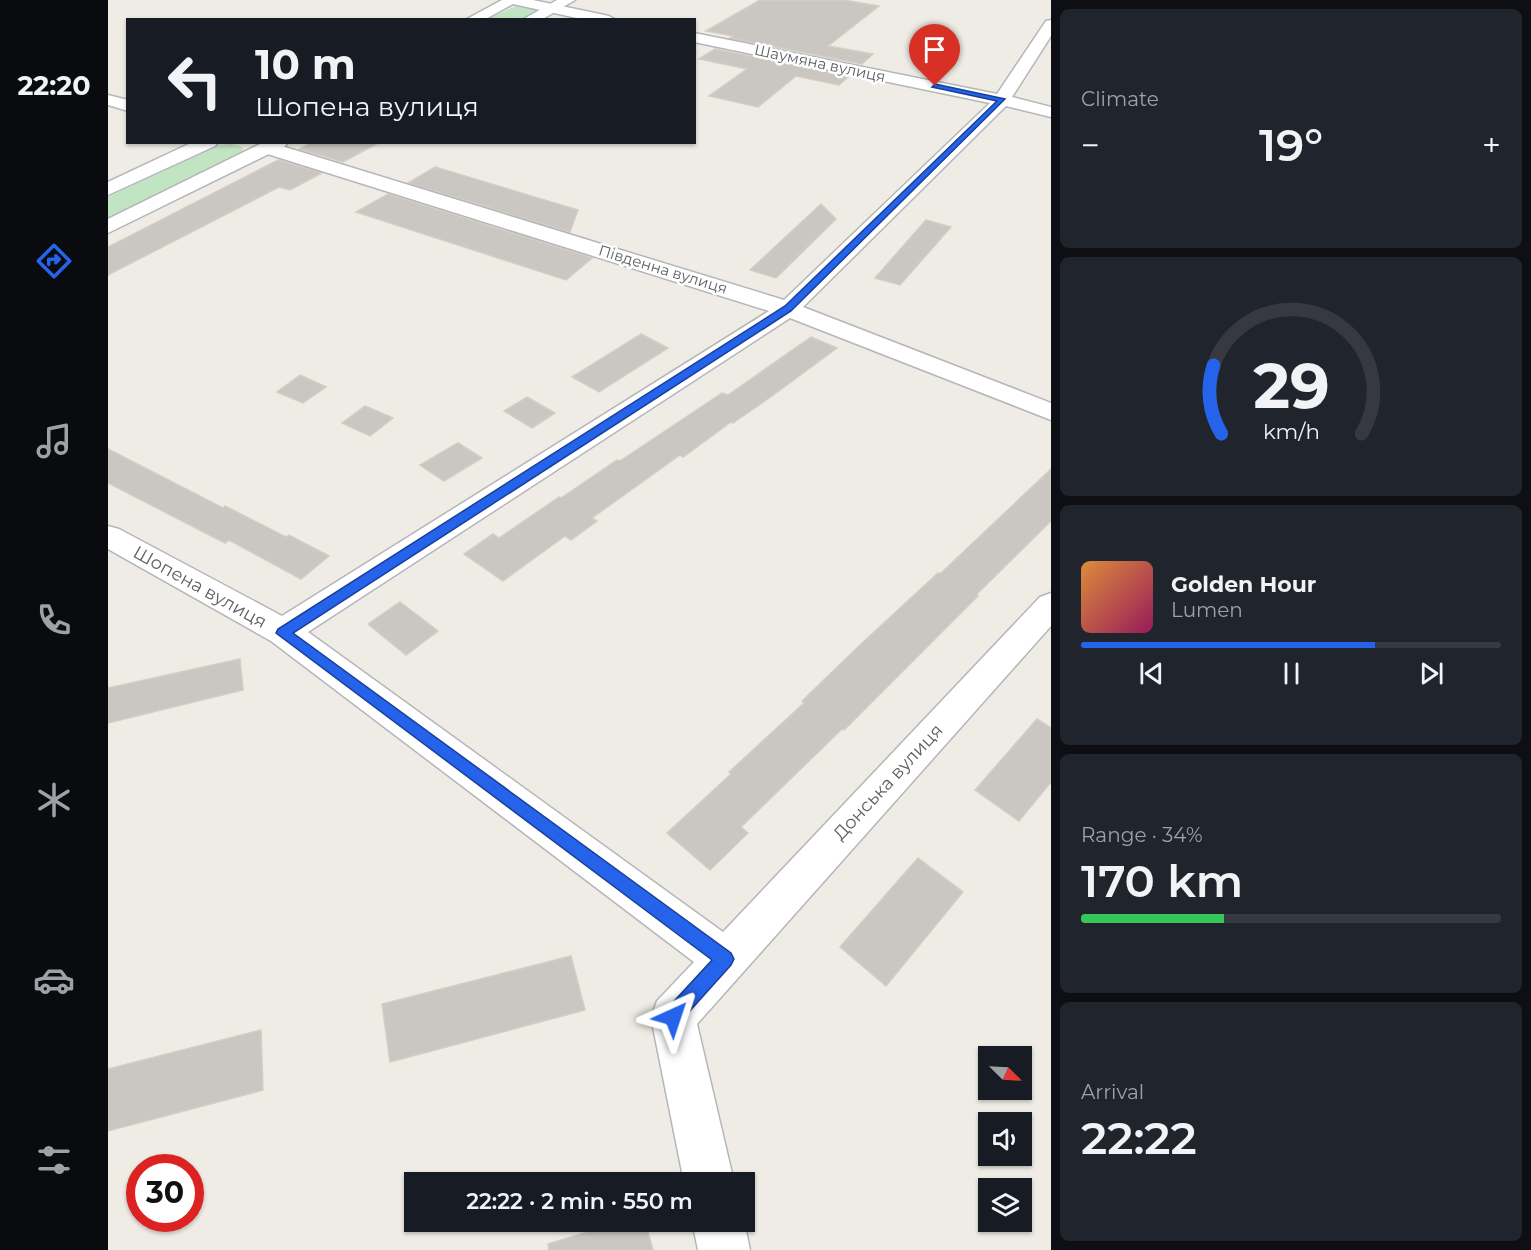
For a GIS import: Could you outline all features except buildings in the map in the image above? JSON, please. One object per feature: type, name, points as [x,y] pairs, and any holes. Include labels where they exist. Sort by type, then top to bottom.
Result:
[{"type":"street","points":[[476,18],[513,0],[600,18]]},
{"type":"street","points":[[533,18],[568,0]]},
{"type":"street","points":[[283,633],[788,309],[1002,99],[1051,24]]},
{"type":"street","name":"Шаумяна вулиця","points":[[696,37],[1002,99],[1051,112]]},
{"type":"street","points":[[108,100],[126,105]]},
{"type":"street","points":[[108,189],[204,144]]},
{"type":"street","points":[[108,227],[274,145]]},
{"type":"street","name":"Південна вулиця","points":[[274,145],[788,309],[1051,412]]},
{"type":"street","name":"Шопена вулиця","points":[[108,536],[283,633],[725,959]]},
{"type":"street","name":"Донська вулиця","points":[[707,1172],[673,1017],[1051,605]]},
{"type":"street","points":[[720,1232],[724,1250]]},
{"type":"green space","points":[[516,6],[538,10],[523,18],[489,18]]},
{"type":"green space","points":[[230,144],[242,147],[243,151],[108,219],[108,197],[216,146]]},
{"type":"route","points":[[673,1017],[725,959],[283,633],[788,309],[1002,99],[935,86]]}]
